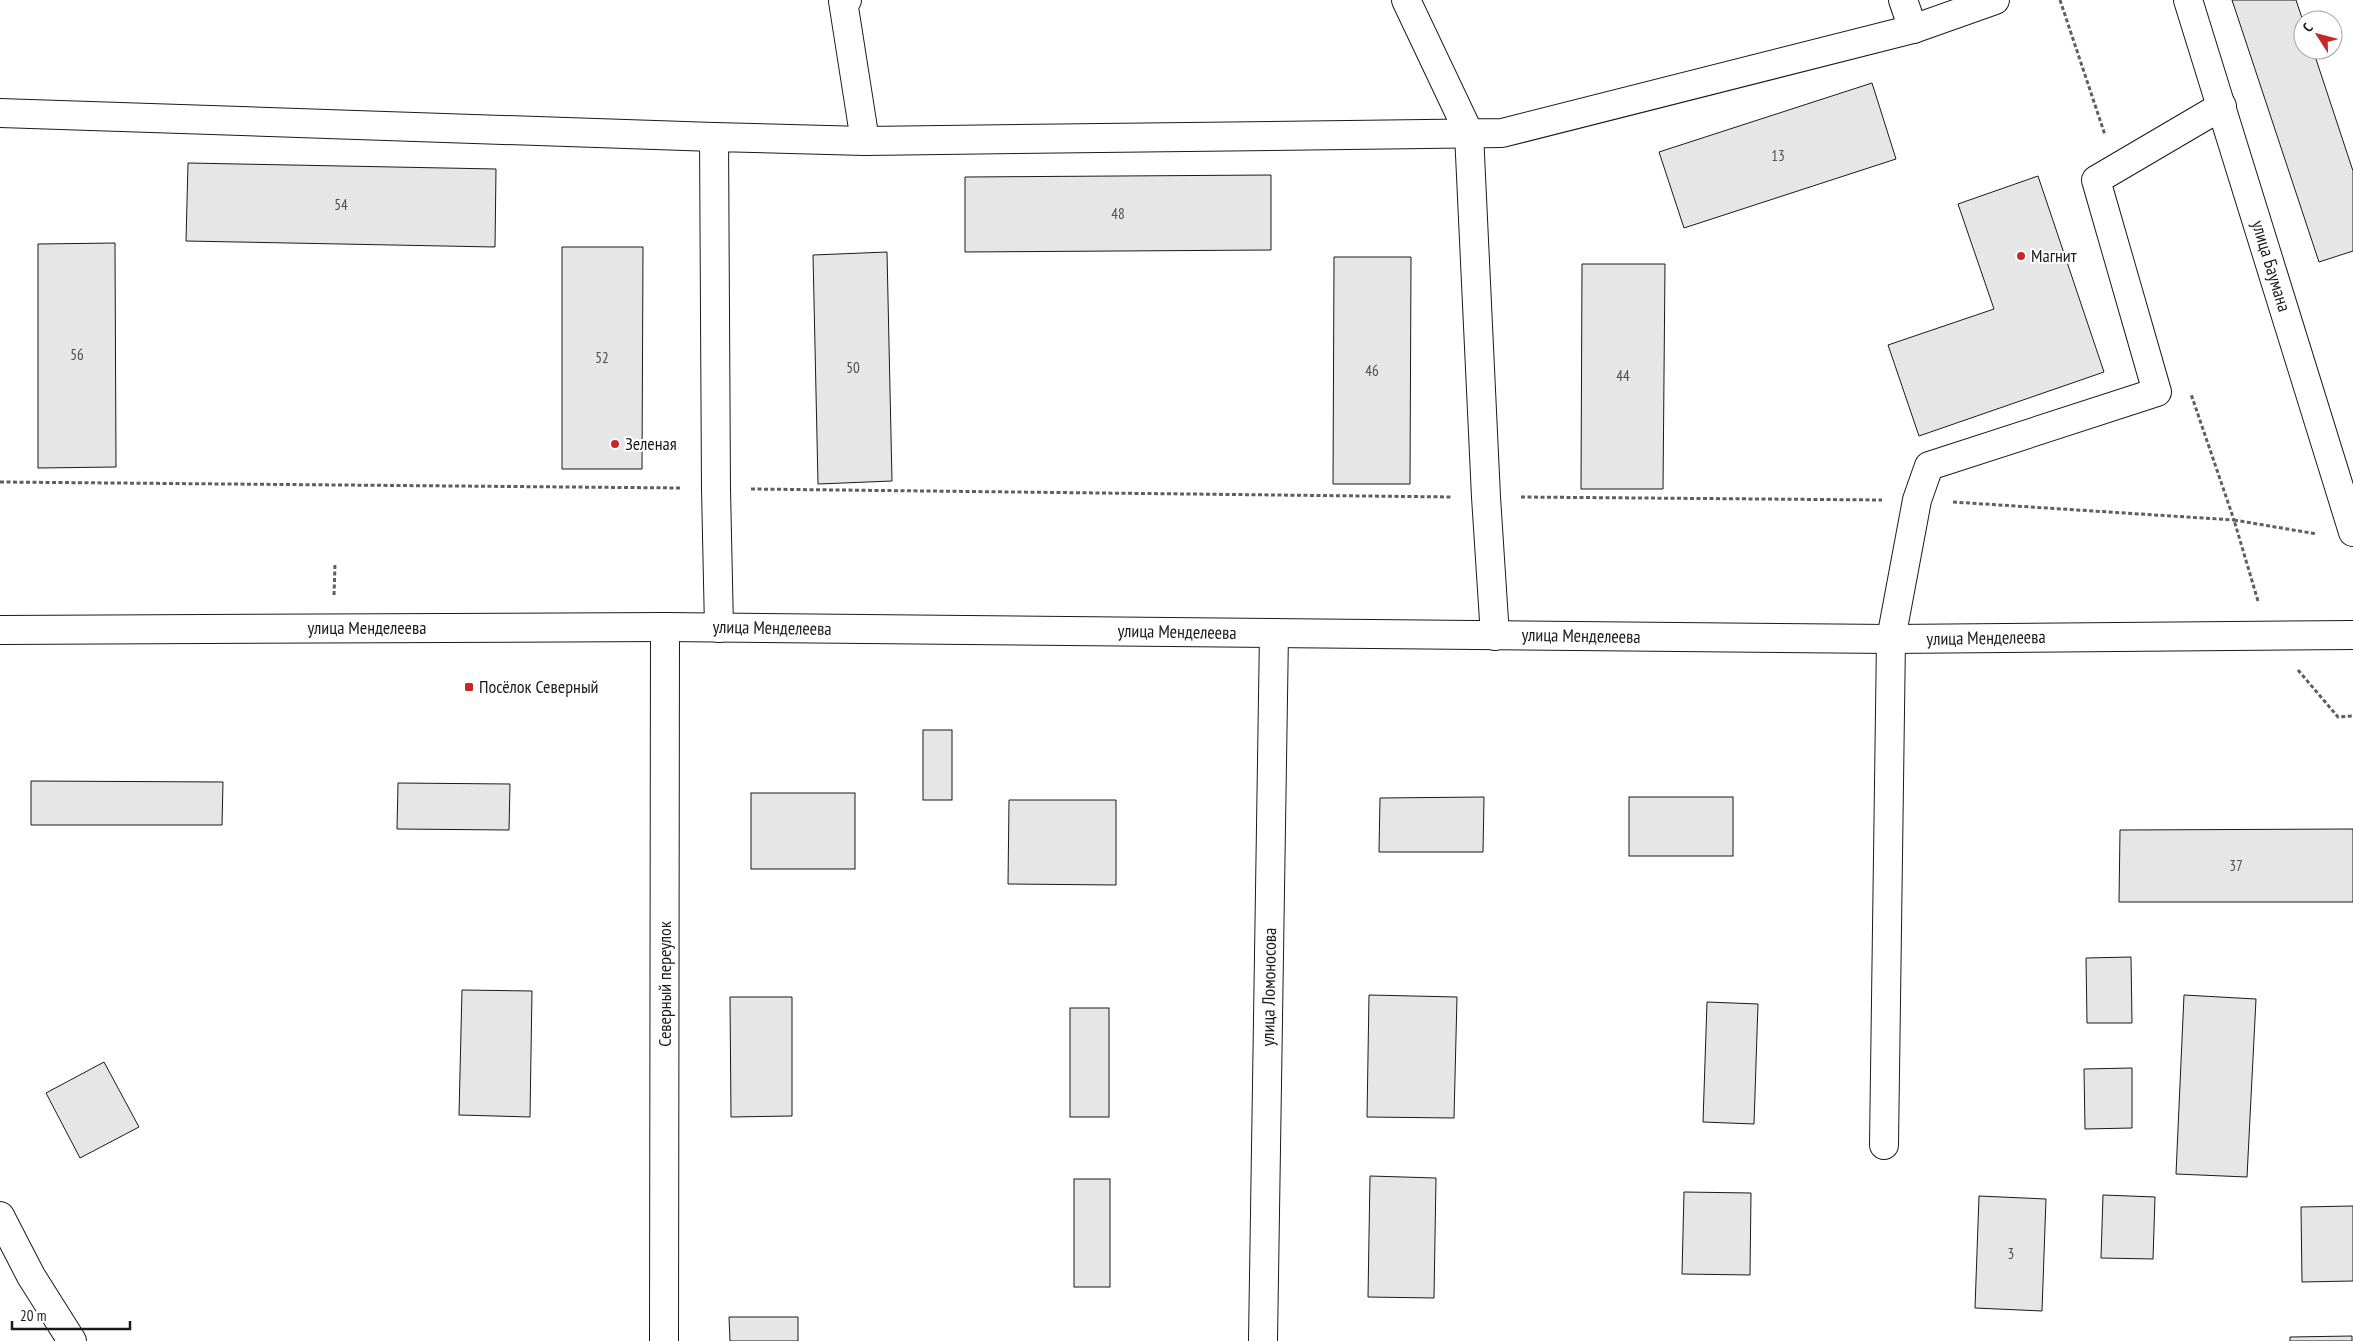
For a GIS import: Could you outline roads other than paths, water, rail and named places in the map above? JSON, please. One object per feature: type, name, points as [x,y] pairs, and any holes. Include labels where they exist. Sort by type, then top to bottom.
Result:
[{"type":"main road","points":[[847,0],[843,1],[864,140]]},
{"type":"main road","points":[[1406,0],[1469,133],[1494,636]]},
{"type":"main road","points":[[1903,0],[1913,29]]},
{"type":"main road","points":[[0,113],[714,137],[864,140],[1502,133],[1913,29],[1995,0]]},
{"type":"main road","name":"улица Баумана","points":[[2188,0],[2353,532]]},
{"type":"main road","points":[[1884,1145],[1891,639],[1917,500],[1929,466],[2157,392],[2096,180],[2222,106]]},
{"type":"main road","points":[[714,137],[716,488],[719,628]]},
{"type":"main road","name":"улица Менделеева","points":[[0,630],[665,627],[1891,639],[2353,635]]},
{"type":"main road","name":"Северный переулок","points":[[664,1341],[665,627]]},
{"type":"main road","name":"улица Ломоносова","points":[[1263,1341],[1274,633]]},
{"type":"main road","points":[[0,1216],[32,1276],[72,1341]]},
{"type":"place","name":"Магнит","points":[[2021,256]]},
{"type":"place","name":"Зеленая","points":[[615,444]]},
{"type":"place","name":"Посёлок Северный","points":[[469,687]]}]
